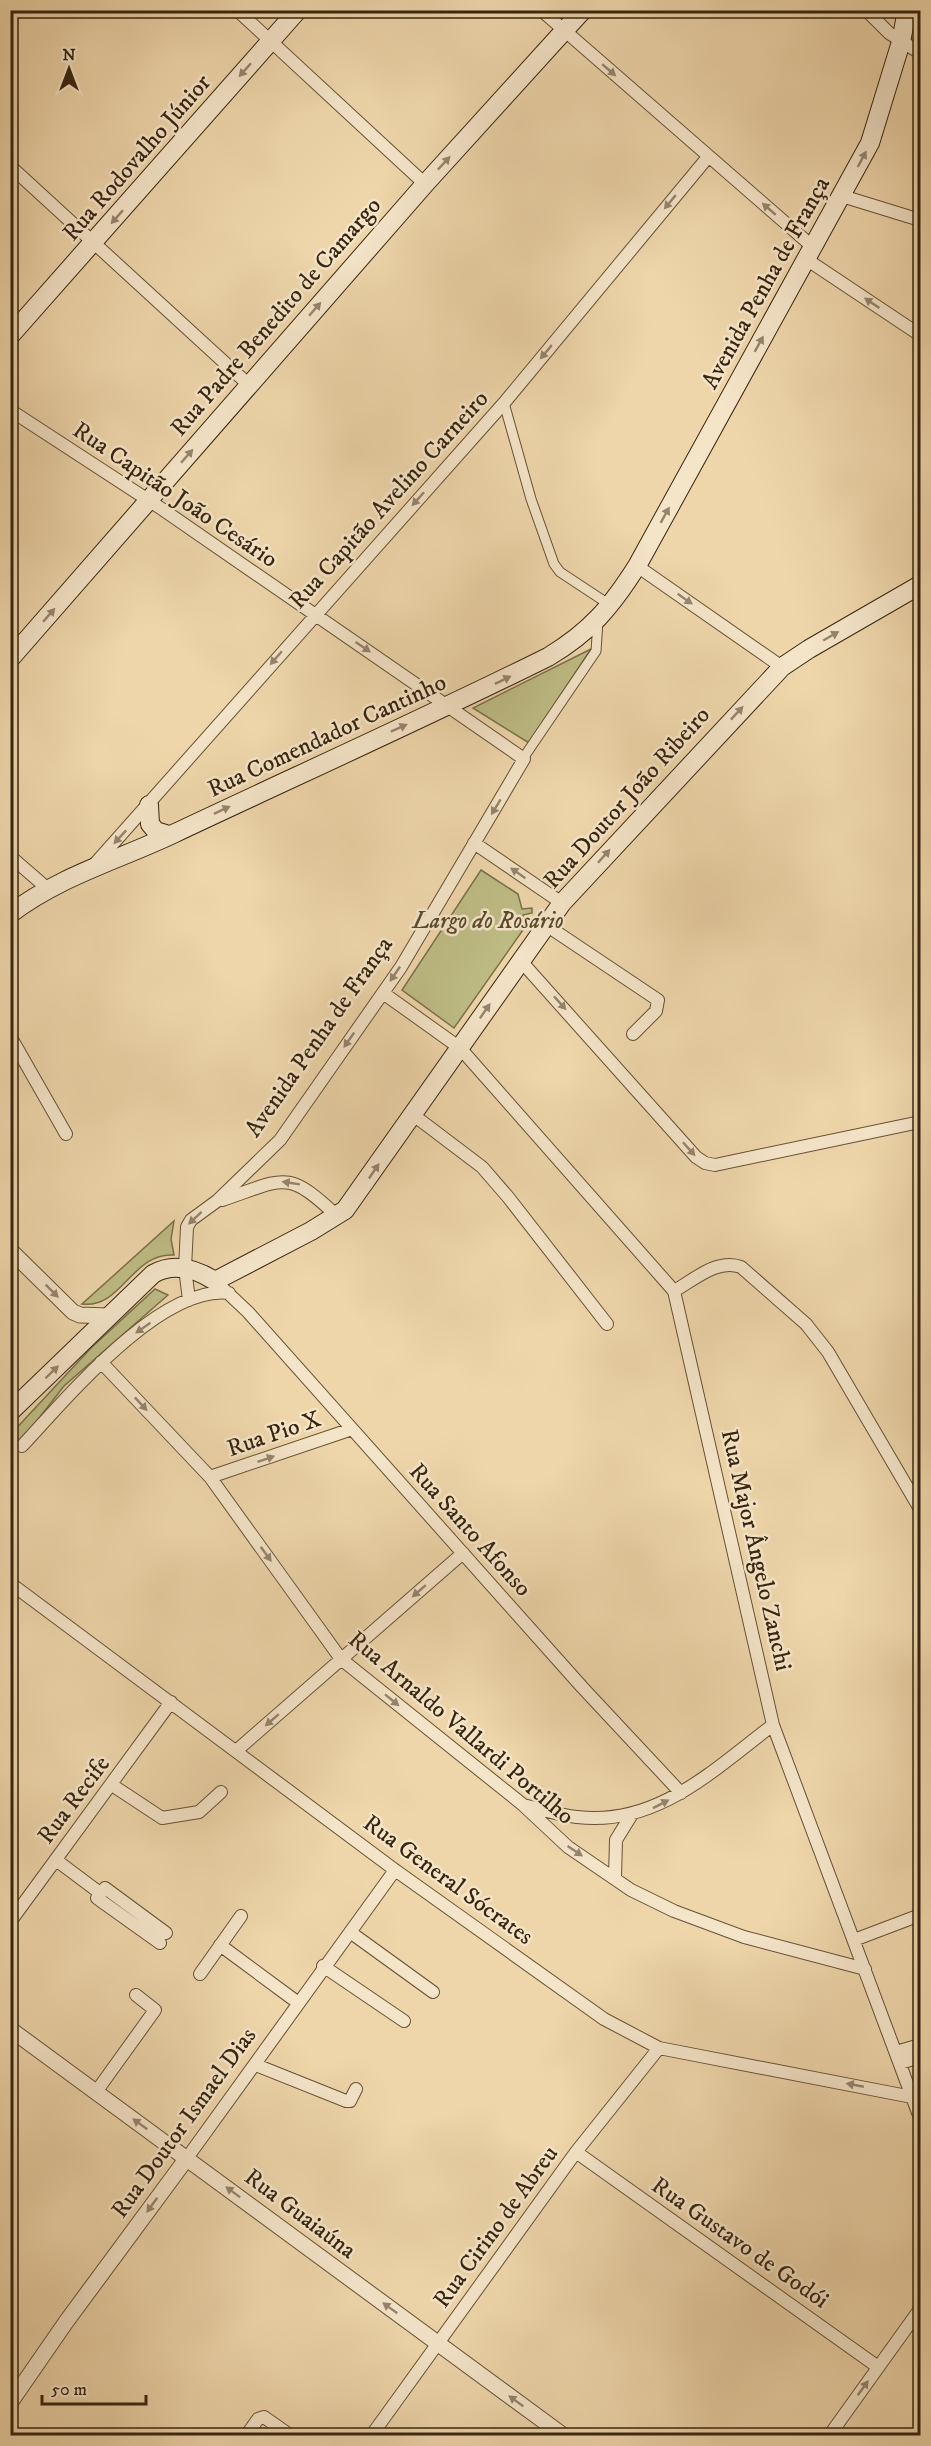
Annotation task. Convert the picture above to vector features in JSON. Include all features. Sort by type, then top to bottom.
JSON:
[{"type":"main road","name":"Rua Rodovalho Júnior","points":[[10,336],[298,10]]},
{"type":"main road","name":"Rua Padre Benedito de Camargo","points":[[10,659],[425,184],[583,10]]},
{"type":"main road","name":"Avenida Penha de França","points":[[637,566],[870,143],[901,42],[907,10]]},
{"type":"main road","name":"Rua Comendador Cantinho","points":[[10,914],[48,889],[93,866],[169,835],[450,706],[548,657],[574,642],[598,621],[637,566]]},
{"type":"main road","name":"Rua Doutor João Ribeiro","points":[[215,1281],[338,1216],[354,1201],[412,1114],[562,903],[782,667],[808,649],[918,591]]},
{"type":"main road","points":[[149,805],[150,825],[156,831],[169,835]]},
{"type":"main road","points":[[10,1413],[153,1274],[169,1268],[185,1268],[215,1281]]},
{"type":"street","points":[[237,10],[425,184]]},
{"type":"street","points":[[541,10],[708,157],[810,253],[921,335]]},
{"type":"street","points":[[866,10],[901,42],[921,53]]},
{"type":"street","name":"Rua Capitão Avelino Carneiro","points":[[93,866],[149,805],[314,614],[504,403],[708,157]]},
{"type":"street","points":[[10,166],[249,385]]},
{"type":"street","points":[[842,196],[921,220]]},
{"type":"street","points":[[504,403],[531,499],[554,564],[560,572],[610,605]]},
{"type":"street","name":"Rua Capitão João Cesário","points":[[10,410],[148,500],[524,757]]},
{"type":"street","points":[[637,566],[782,667]]},
{"type":"street","points":[[524,757],[596,651],[598,621]]},
{"type":"street","name":"Avenida Penha de França","points":[[189,1300],[185,1268],[187,1227],[191,1220],[217,1201],[280,1140],[383,993],[524,762],[524,757]]},
{"type":"street","points":[[474,843],[562,903]]},
{"type":"street","points":[[10,856],[48,889]]},
{"type":"street","points":[[546,925],[658,1000],[656,1011],[633,1034]]},
{"type":"street","points":[[520,960],[696,1157],[705,1163],[715,1165],[921,1122]]},
{"type":"street","points":[[383,993],[459,1048]]},
{"type":"street","points":[[10,1036],[66,1134]]},
{"type":"street","name":"Rua Major Ângelo Zanchi","points":[[459,1048],[674,1291],[773,1725],[921,2118]]},
{"type":"street","points":[[412,1114],[482,1167],[607,1324]]},
{"type":"street","points":[[217,1201],[279,1181],[290,1181],[311,1191],[338,1216]]},
{"type":"street","points":[[10,1250],[73,1312],[80,1315],[109,1316]]},
{"type":"street","points":[[674,1291],[717,1266],[729,1263],[741,1267],[797,1316],[828,1352],[921,1509]]},
{"type":"street","points":[[22,1446],[101,1362],[135,1334],[189,1300],[208,1293],[229,1293],[228,1283],[232,1274]]},
{"type":"street","name":"Rua Santo Afonso","points":[[215,1281],[229,1293],[582,1687],[681,1793]]},
{"type":"street","name":"Rua Arnaldo Vallardi Portilho","points":[[101,1362],[210,1478],[341,1659],[522,1804],[568,1847],[631,1890],[684,1915],[744,1937],[865,1969]]},
{"type":"street","name":"Rua Pio X","points":[[210,1478],[352,1429]]},
{"type":"street","points":[[237,1750],[463,1553]]},
{"type":"street","name":"Rua General Sócrates","points":[[10,1583],[395,1870],[604,2019],[659,2048],[912,2097]]},
{"type":"street","name":"Rua Recife","points":[[10,1922],[171,1702]]},
{"type":"street","points":[[522,1804],[576,1817],[611,1818],[654,1808],[681,1793],[773,1725]]},
{"type":"street","points":[[112,1785],[162,1818],[199,1812],[221,1792]]},
{"type":"street","points":[[615,1877],[616,1840],[632,1814]]},
{"type":"street","points":[[56,1860],[100,1893],[105,1888],[163,1938]]},
{"type":"street","name":"Rua Doutor Ismael Dias","points":[[10,2403],[66,2322],[256,2065],[323,1966],[395,1870]]},
{"type":"street","points":[[854,1940],[921,1915]]},
{"type":"street","points":[[200,1974],[241,1916]]},
{"type":"street","points":[[350,1932],[433,1992]]},
{"type":"street","points":[[220,1945],[297,2002]]},
{"type":"street","points":[[323,1966],[404,2021]]},
{"type":"street","points":[[96,2092],[155,2010],[136,1995]]},
{"type":"street","name":"Rua Guaiaúna","points":[[10,2029],[564,2436]]},
{"type":"street","points":[[898,2058],[921,2045]]},
{"type":"street","name":"Rua Cirino de Abreu","points":[[371,2436],[576,2152],[659,2048]]},
{"type":"street","points":[[898,2058],[921,2057]]},
{"type":"street","points":[[256,2065],[346,2101],[350,2101],[356,2089]]},
{"type":"street","name":"Rua Gustavo de Godói","points":[[576,2152],[878,2367]]},
{"type":"street","points":[[829,2436],[921,2309]]},
{"type":"street","points":[[246,2436],[258,2419],[264,2417],[291,2436]]},
{"type":"green space","points":[[591,649],[529,743],[473,708]]},
{"type":"green space","name":"Largo do Rosário","points":[[481,870],[518,894],[522,909],[532,908],[532,913],[523,915],[523,930],[454,1028],[402,990]]},
{"type":"green space","points":[[174,1221],[171,1239],[174,1255],[160,1256],[148,1262],[107,1298],[96,1303],[82,1304]]},
{"type":"green space","points":[[155,1289],[168,1295],[64,1386],[14,1450],[11,1447],[10,1435],[91,1348]]}]
